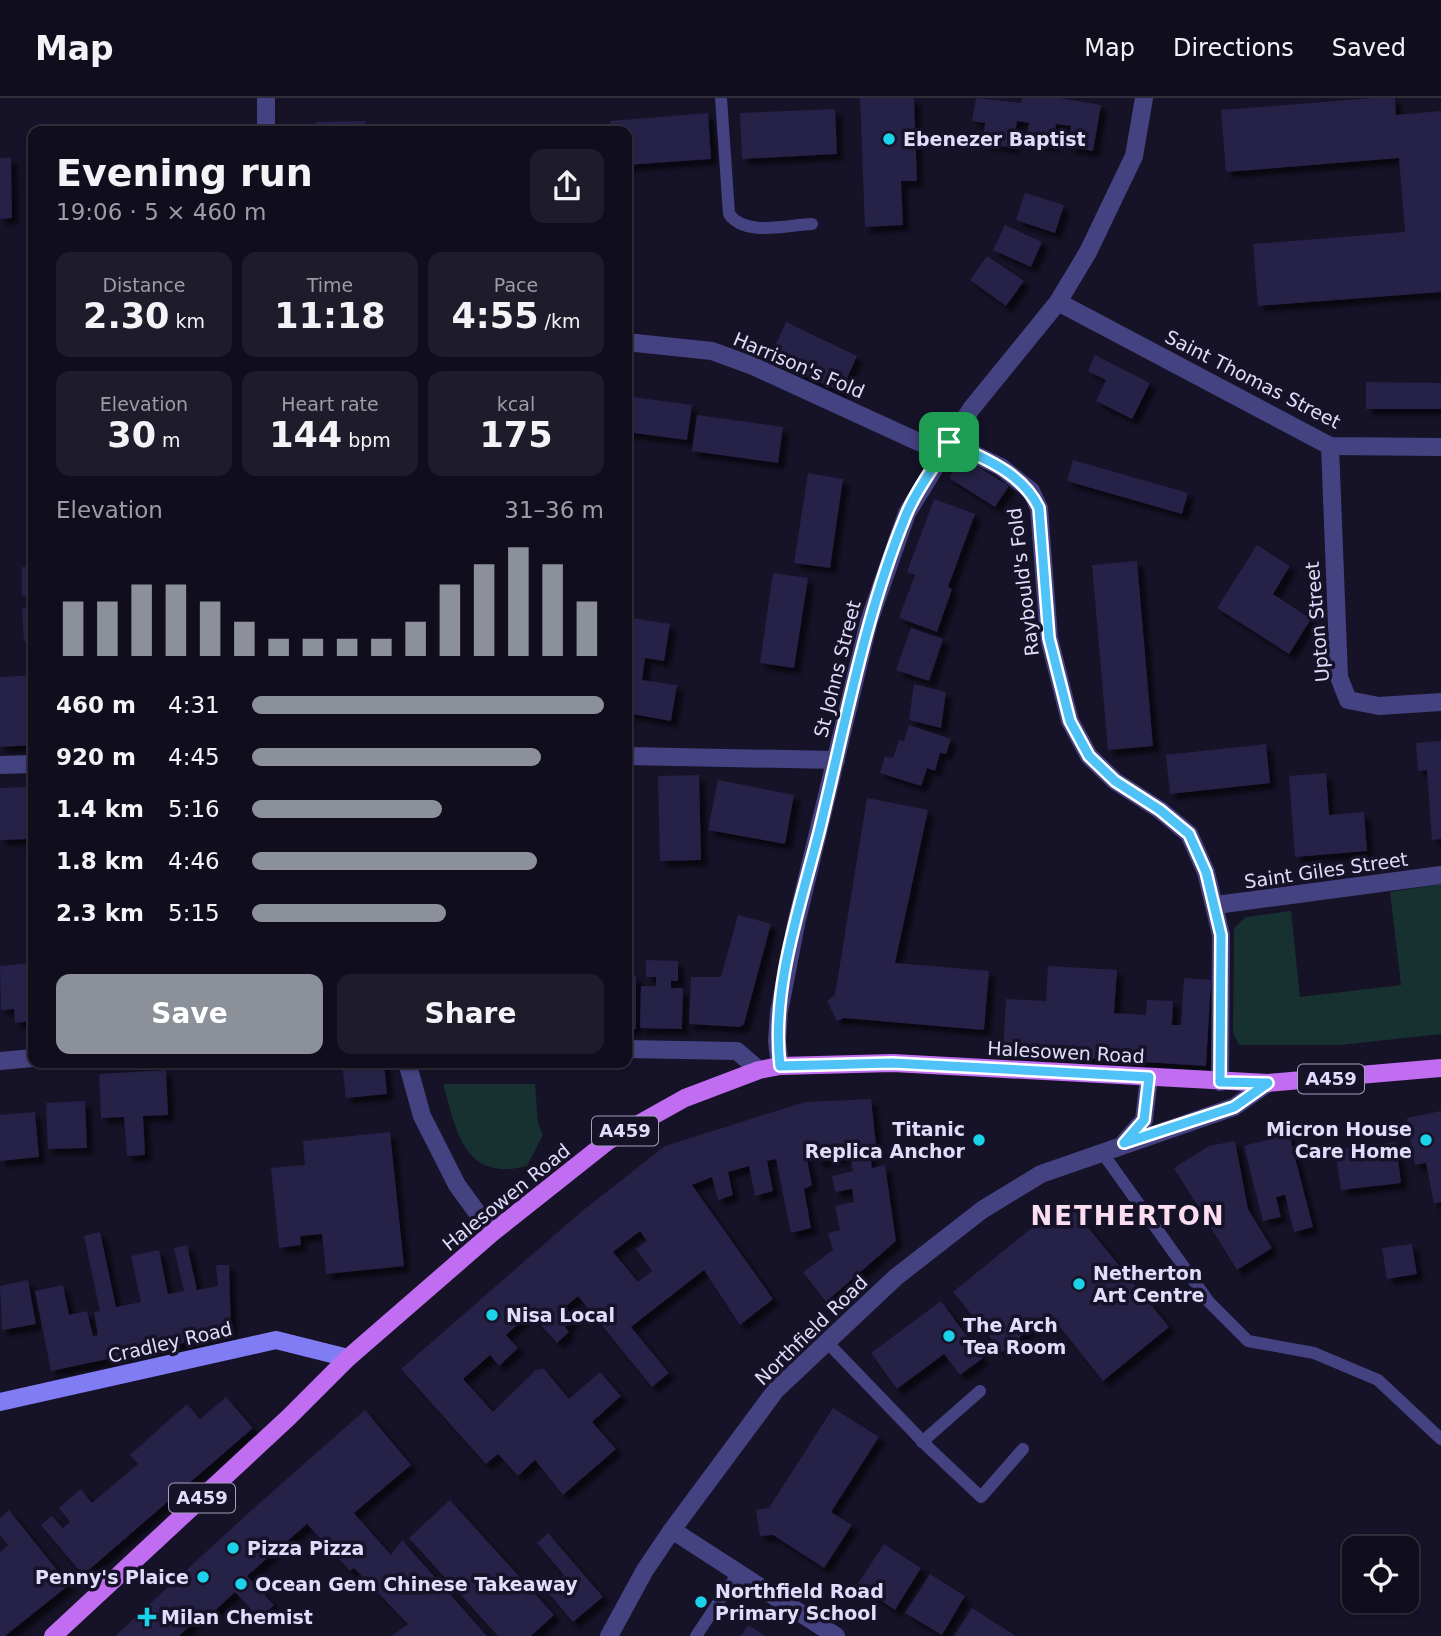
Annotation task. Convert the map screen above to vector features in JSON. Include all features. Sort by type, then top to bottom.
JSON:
[{"type":"main road","name":"Halesowen Road","points":[[53,1636],[289,1417],[348,1358],[492,1233],[608,1141],[685,1098],[760,1070],[780,1066],[892,1063],[1268,1083],[1441,1068]]},
{"type":"main road","name":"Cradley Road","points":[[0,1402],[276,1340],[348,1358]]},
{"type":"street","points":[[266,98],[266,126]]},
{"type":"street","name":"St Johns Street","points":[[780,1066],[777,1041],[779,1012],[796,924],[869,621],[907,513],[971,409],[1058,302],[1088,253],[1134,156],[1144,98]]},
{"type":"street","name":"Saint Thomas Street","points":[[1058,302],[1330,446],[1441,447]]},
{"type":"street","name":"Harrison's Fold","points":[[632,343],[712,351],[753,366],[921,443],[949,442]]},
{"type":"street","name":"Raybould's Fold","points":[[949,442],[1001,467],[1031,491],[1039,508],[1049,638],[1070,721],[1089,756],[1115,781],[1160,810],[1189,834],[1206,872],[1221,935],[1220,1082]]},
{"type":"street","name":"Upton Street","points":[[1330,446],[1339,677],[1348,700],[1379,706],[1441,702]]},
{"type":"street","points":[[632,757],[836,760]]},
{"type":"street","points":[[0,765],[28,764]]},
{"type":"street","name":"Saint Giles Street","points":[[1216,905],[1441,875]]},
{"type":"street","points":[[632,1049],[737,1051],[760,1070]]},
{"type":"street","points":[[0,1061],[28,1058]]},
{"type":"street","points":[[409,1068],[422,1116],[457,1185],[492,1233]]},
{"type":"street","points":[[1124,1143],[1144,1120],[1149,1077]]},
{"type":"street","name":"Northfield Road","points":[[609,1636],[645,1570],[776,1390],[825,1340],[896,1277],[982,1210],[1041,1174],[1234,1107],[1268,1083]]},
{"type":"street","points":[[673,1530],[836,1636]]},
{"type":"lane","points":[[721,98],[729,214],[735,223],[746,228],[812,223]]},
{"type":"lane","points":[[1101,1151],[1209,1303],[1248,1341],[1314,1353],[1378,1380],[1441,1439]]},
{"type":"lane","points":[[825,1340],[922,1442],[981,1497],[1023,1449]]},
{"type":"lane","points":[[922,1442],[980,1391]]},
{"type":"lane","points":[[696,1636],[738,1573]]},
{"type":"green space","points":[[1441,884],[1441,1034],[1341,1045],[1239,1045],[1233,1033],[1234,928],[1246,917],[1291,911],[1300,997],[1401,985],[1390,892]]},
{"type":"green space","points":[[443,1084],[535,1084],[538,1123],[543,1135],[527,1166],[506,1169],[489,1167],[476,1160],[459,1135]]},
{"type":"building","name":"Ebenezer Baptist","points":[[860,98],[914,98],[917,181],[901,181],[903,225],[865,227]]},
{"type":"building","points":[[976,98],[1021,103],[1022,98],[1059,98],[1101,105],[1093,151],[1068,147],[1071,126],[1056,124],[1053,146],[1026,141],[1029,123],[1017,121],[1013,148],[982,143],[985,123],[972,121]]},
{"type":"building","points":[[1395,98],[1396,115],[1441,111],[1441,292],[1258,306],[1253,244],[1405,232],[1399,158],[1226,172],[1221,110]]},
{"type":"building","points":[[835,109],[837,154],[742,159],[740,113]]},
{"type":"building","points":[[708,113],[711,159],[632,165],[632,126],[610,126],[610,121]]},
{"type":"building","points":[[365,121],[365,126],[316,126],[316,122]]},
{"type":"building","points":[[0,158],[11,158],[12,218],[0,219]]},
{"type":"building","points":[[1025,193],[1064,205],[1055,233],[1016,220]]},
{"type":"building","points":[[1005,225],[1042,242],[1031,267],[993,250]]},
{"type":"building","points":[[987,256],[1024,281],[1006,306],[970,280]]},
{"type":"building","points":[[786,322],[857,356],[841,392],[769,359]]},
{"type":"building","points":[[1095,355],[1150,383],[1132,419],[1096,401],[1106,380],[1088,371]]},
{"type":"building","points":[[1366,382],[1441,383],[1441,409],[1366,409]]},
{"type":"building","points":[[632,397],[692,405],[687,440],[632,433]]},
{"type":"building","points":[[697,415],[783,427],[778,463],[692,451]]},
{"type":"building","points":[[962,457],[1009,486],[995,507],[949,478]]},
{"type":"building","points":[[1073,460],[1188,493],[1182,514],[1067,481]]},
{"type":"building","points":[[808,473],[843,479],[830,568],[794,563]]},
{"type":"building","points":[[934,499],[975,514],[948,587],[952,589],[937,632],[899,618],[915,575],[907,572]]},
{"type":"building","points":[[1257,545],[1290,566],[1273,594],[1311,619],[1289,654],[1217,608]]},
{"type":"building","points":[[1137,561],[1153,746],[1108,750],[1092,565]]},
{"type":"building","points":[[22,567],[28,567],[28,596],[22,596]]},
{"type":"building","points":[[773,573],[808,578],[794,668],[760,663]]},
{"type":"building","points":[[28,607],[28,641],[24,641],[22,608]]},
{"type":"building","points":[[632,618],[670,624],[664,661],[645,658],[642,680],[677,685],[671,721],[632,714]]},
{"type":"building","points":[[911,628],[943,639],[929,681],[896,670]]},
{"type":"building","points":[[28,675],[28,745],[0,747],[0,677]]},
{"type":"building","points":[[914,684],[946,692],[941,728],[909,720]]},
{"type":"building","points":[[909,725],[951,739],[946,754],[940,753],[935,771],[927,768],[921,786],[880,773],[885,756],[893,758],[899,740],[904,741]]},
{"type":"building","points":[[1441,741],[1441,839],[1432,840],[1427,770],[1418,771],[1416,743]]},
{"type":"building","points":[[1266,744],[1270,783],[1170,794],[1166,755]]},
{"type":"building","points":[[1326,773],[1329,815],[1364,812],[1367,851],[1295,857],[1289,776]]},
{"type":"building","points":[[699,775],[701,860],[660,861],[658,776]]},
{"type":"building","points":[[718,780],[794,795],[785,844],[708,830]]},
{"type":"building","points":[[28,787],[28,839],[0,840],[0,788]]},
{"type":"building","points":[[867,798],[928,810],[895,963],[989,971],[984,1030],[844,1018],[837,1021],[827,1001],[835,995]]},
{"type":"building","points":[[738,915],[771,924],[744,1024],[740,1027],[689,1024],[691,977],[721,977]]},
{"type":"building","points":[[646,960],[678,961],[678,981],[671,981],[671,988],[683,988],[682,1029],[640,1028],[641,986],[656,986],[656,977],[646,977]]},
{"type":"building","points":[[28,963],[28,1022],[15,1023],[14,1009],[1,1010],[0,966]]},
{"type":"building","points":[[1048,966],[1117,970],[1114,1013],[1146,1015],[1147,1000],[1173,1001],[1172,1025],[1181,1025],[1184,978],[1211,980],[1206,1066],[1003,1053],[1006,999],[1046,1001]]},
{"type":"building","points":[[632,976],[636,976],[636,1029],[632,1029]]},
{"type":"building","points":[[343,1068],[385,1068],[387,1094],[346,1098]]},
{"type":"building","points":[[166,1070],[168,1115],[143,1116],[145,1155],[127,1156],[124,1117],[101,1118],[99,1074]]},
{"type":"building","points":[[871,1099],[877,1153],[870,1153],[872,1168],[885,1165],[896,1241],[826,1302],[803,1272],[833,1250],[828,1233],[840,1230],[835,1206],[854,1202],[852,1189],[835,1192],[832,1176],[853,1171],[850,1156],[818,1162],[815,1152],[806,1154],[812,1185],[804,1189],[811,1228],[791,1233],[776,1159],[767,1161],[773,1191],[755,1196],[749,1166],[728,1172],[733,1195],[718,1200],[712,1177],[692,1185],[773,1299],[740,1325],[704,1270],[631,1327],[669,1373],[652,1387],[578,1296],[565,1307],[575,1319],[565,1327],[569,1332],[557,1343],[530,1313],[506,1335],[518,1348],[499,1366],[490,1355],[463,1379],[493,1412],[536,1370],[544,1369],[569,1399],[600,1372],[621,1396],[592,1422],[616,1449],[563,1495],[535,1460],[518,1476],[498,1454],[486,1464],[401,1369],[581,1212],[665,1146],[805,1102]],"holes":[[[640,1231],[647,1241],[636,1249],[652,1271],[638,1282],[613,1252]]]},
{"type":"building","points":[[85,1101],[87,1148],[48,1149],[46,1103]]},
{"type":"building","name":"Micron House Care Home","points":[[1441,1111],[1441,1202],[1434,1204],[1426,1163],[1415,1165],[1407,1118]]},
{"type":"building","points":[[35,1112],[39,1157],[0,1161],[0,1115]]},
{"type":"building","points":[[390,1132],[404,1266],[326,1274],[322,1234],[300,1236],[301,1245],[279,1248],[271,1168],[305,1165],[303,1141]]},
{"type":"building","points":[[1289,1134],[1313,1227],[1294,1232],[1285,1195],[1276,1197],[1281,1217],[1263,1221],[1244,1146]]},
{"type":"building","points":[[1235,1141],[1248,1209],[1272,1248],[1237,1270],[1174,1168],[1209,1146]]},
{"type":"building","points":[[1396,1142],[1401,1183],[1341,1190],[1335,1150]]},
{"type":"building","name":"Netherton Art Centre","points":[[1066,1200],[1169,1327],[1103,1381],[1049,1313],[1002,1352],[953,1292]]},
{"type":"building","points":[[100,1232],[116,1307],[141,1302],[131,1256],[159,1250],[168,1294],[184,1291],[174,1248],[187,1245],[197,1290],[218,1286],[216,1265],[229,1265],[231,1333],[51,1371],[35,1291],[63,1285],[69,1315],[87,1311],[93,1336],[98,1335],[94,1312],[100,1311],[84,1236]]},
{"type":"building","points":[[1412,1244],[1417,1274],[1387,1279],[1382,1248]]},
{"type":"building","points":[[28,1280],[36,1324],[2,1330],[0,1286]]},
{"type":"building","points":[[941,1301],[983,1358],[960,1375],[944,1354],[897,1389],[871,1353]]},
{"type":"building","points":[[226,1397],[253,1428],[83,1575],[41,1525],[52,1516],[63,1528],[70,1522],[59,1508],[81,1489],[92,1503],[138,1464],[130,1455],[187,1404],[200,1419]]},
{"type":"building","points":[[833,1408],[879,1437],[831,1512],[852,1525],[824,1568],[773,1535],[760,1536],[756,1510],[769,1508]]},
{"type":"building","points":[[365,1410],[411,1465],[354,1513],[391,1555],[402,1540],[487,1636],[392,1636],[408,1624],[354,1568],[350,1571],[307,1524],[247,1576],[274,1605],[260,1619],[235,1592],[206,1619],[202,1615],[179,1636],[115,1636],[244,1517]]},
{"type":"building","points":[[450,1500],[554,1615],[531,1636],[498,1636],[409,1538]]},
{"type":"building","points":[[9,1510],[69,1585],[5,1636],[0,1636],[0,1552],[8,1545],[0,1535],[0,1518]]},
{"type":"building","points":[[548,1533],[603,1597],[573,1622],[546,1590],[564,1575],[537,1543]]},
{"type":"building","points":[[884,1544],[921,1568],[895,1610],[857,1585]]},
{"type":"building","points":[[930,1574],[965,1596],[942,1635],[905,1613]]},
{"type":"building","points":[[972,1608],[1016,1636],[954,1636]]},
{"type":"building","points":[[748,1625],[766,1636],[741,1636]]},
{"type":"place","name":"Ebenezer Baptist","points":[[889,139]]},
{"type":"place","name":"Titanic Replica Anchor","points":[[979,1140]]},
{"type":"place","name":"Micron House Care Home","points":[[1426,1140]]},
{"type":"place","name":"Netherton Art Centre","points":[[1079,1284]]},
{"type":"place","name":"Nisa Local","points":[[492,1315]]},
{"type":"place","name":"The Arch Tea Room","points":[[949,1336]]},
{"type":"place","name":"Pizza Pizza","points":[[233,1548]]},
{"type":"place","name":"Penny's Plaice","points":[[203,1577]]},
{"type":"place","name":"Ocean Gem Chinese Takeaway","points":[[241,1584]]},
{"type":"place","name":"Northfield Road Primary School","points":[[701,1602]]},
{"type":"place","name":"Milan Chemist","points":[[147,1617]]},
{"type":"district","name":"NETHERTON","points":[[1128,1216]]},
{"type":"route","points":[[949,442],[1001,467],[1031,491],[1039,508],[1042,531],[1049,638],[1070,721],[1089,756],[1115,781],[1160,810],[1189,834],[1206,872],[1221,935],[1220,1082],[1268,1083],[1234,1107],[1124,1143],[1144,1120],[1149,1077],[892,1063],[780,1066],[777,1041],[779,1012],[796,924],[869,621],[907,513],[949,442]]}]
